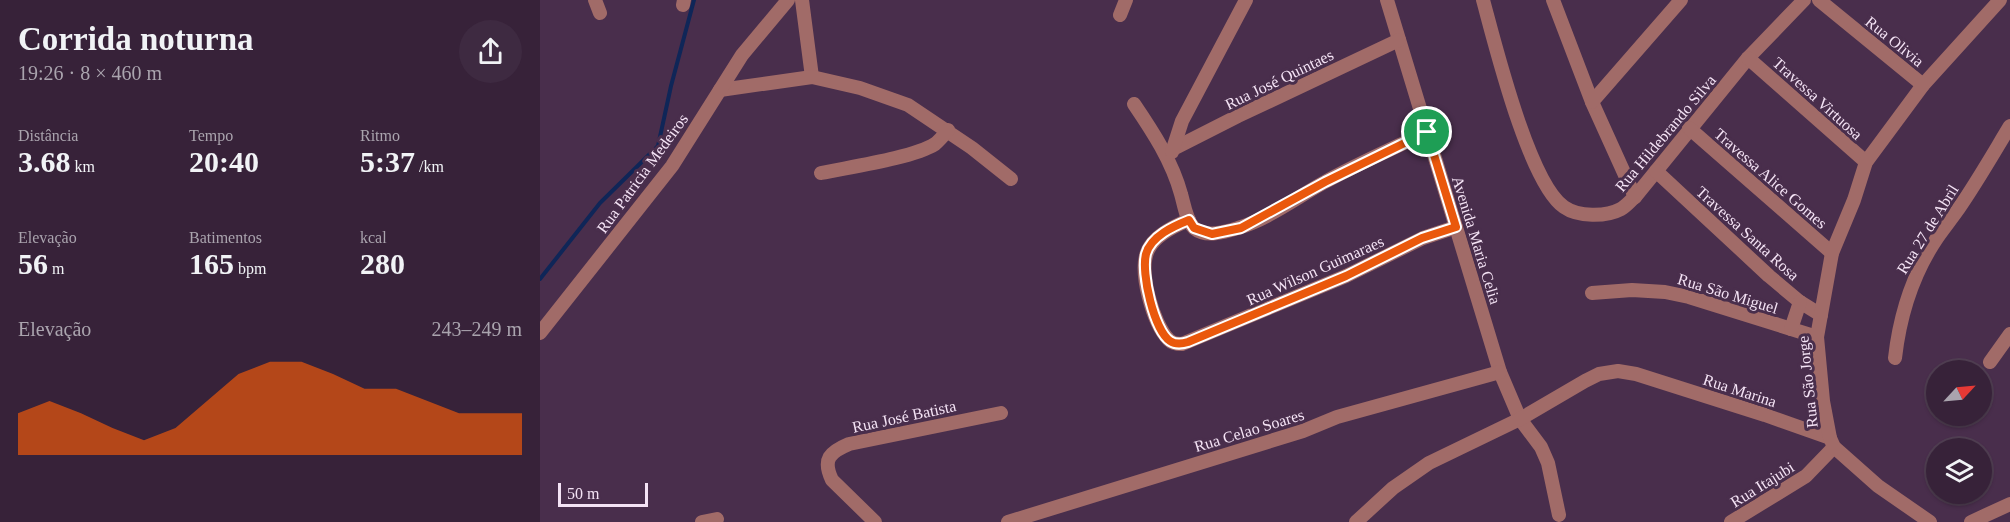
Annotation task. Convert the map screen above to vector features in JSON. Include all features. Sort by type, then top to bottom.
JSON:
[{"type":"street","name":"Rua Patricia Medeiros","points":[[540,333],[672,166],[742,55],[788,0]]},
{"type":"street","points":[[802,0],[812,77]]},
{"type":"street","points":[[1120,15],[1126,0]]},
{"type":"street","points":[[1172,156],[1182,121],[1246,0]]},
{"type":"street","name":"Avenida Maria Celia","points":[[1387,0],[1500,372],[1520,419],[1541,447],[1548,463],[1559,515]]},
{"type":"street","name":"Rua Hildebrando Silva","points":[[1483,0],[1503,71],[1530,151],[1546,187],[1564,208],[1582,213],[1610,213],[1622,208],[1635,197],[1748,58],[1804,0]]},
{"type":"street","points":[[1553,0],[1592,102],[1635,197]]},
{"type":"street","points":[[1592,102],[1681,0]]},
{"type":"street","name":"Rua Olivia","points":[[1819,0],[1923,85]]},
{"type":"street","points":[[1923,85],[2000,0]]},
{"type":"street","name":"Rua José Quintaes","points":[[1172,156],[1238,116],[1399,40]]},
{"type":"street","name":"Travessa Virtuosa","points":[[1748,58],[1866,162]]},
{"type":"street","points":[[720,90],[812,77],[860,88],[908,105],[948,130],[1011,179]]},
{"type":"street","name":"Rua São Jorge","points":[[1832,442],[1823,401],[1817,337],[1832,253],[1854,200],[1866,162],[1923,85]]},
{"type":"street","points":[[1134,104],[1172,156],[1189,220],[1194,228],[1212,234],[1241,228],[1325,182],[1427,132]]},
{"type":"street","name":"Rua 27 de Abril","points":[[1895,358],[1898,328],[1905,300],[1919,267],[2010,126]]},
{"type":"street","name":"Travessa Alice Gomes","points":[[1689,129],[1832,253]]},
{"type":"street","points":[[820,173],[901,156],[929,147],[948,130]]},
{"type":"street","name":"Travessa Santa Rosa","points":[[1656,171],[1769,276],[1800,302],[1821,315]]},
{"type":"street","name":"Rua Wilson Guimaraes","points":[[1189,220],[1169,230],[1153,242],[1146,253],[1145,267],[1146,283],[1152,306],[1161,328],[1172,342],[1182,344],[1346,276],[1422,238],[1456,227]]},
{"type":"street","name":"Rua São Miguel","points":[[1592,292],[1632,290],[1665,292],[1689,297],[1817,337]]},
{"type":"street","points":[[1791,329],[1800,302]]},
{"type":"street","points":[[1991,360],[2010,334]]},
{"type":"street","name":"Rua Marina","points":[[1357,522],[1393,488],[1429,463],[1520,419],[1599,374],[1618,371],[1647,378],[1832,442],[1878,486],[1930,522]]},
{"type":"street","name":"Rua Celao Soares","points":[[1008,522],[1303,431],[1337,417],[1500,372]]},
{"type":"street","name":"Rua José Batista","points":[[875,522],[832,480],[827,462],[831,455],[849,444],[1001,412]]},
{"type":"street","name":"Rua Itajubi","points":[[1731,522],[1806,476],[1832,442]]},
{"type":"street","points":[[1971,522],[2010,504]]},
{"type":"street","points":[[702,522],[717,519]]},
{"type":"waterway","points":[[540,279],[600,203],[658,146],[694,0]]},
{"type":"route","points":[[1427,132],[1456,227],[1422,238],[1346,276],[1188,342],[1177,344],[1168,340],[1152,306],[1146,283],[1146,253],[1161,235],[1189,220],[1194,228],[1212,234],[1241,228],[1325,182],[1427,132]]}]
